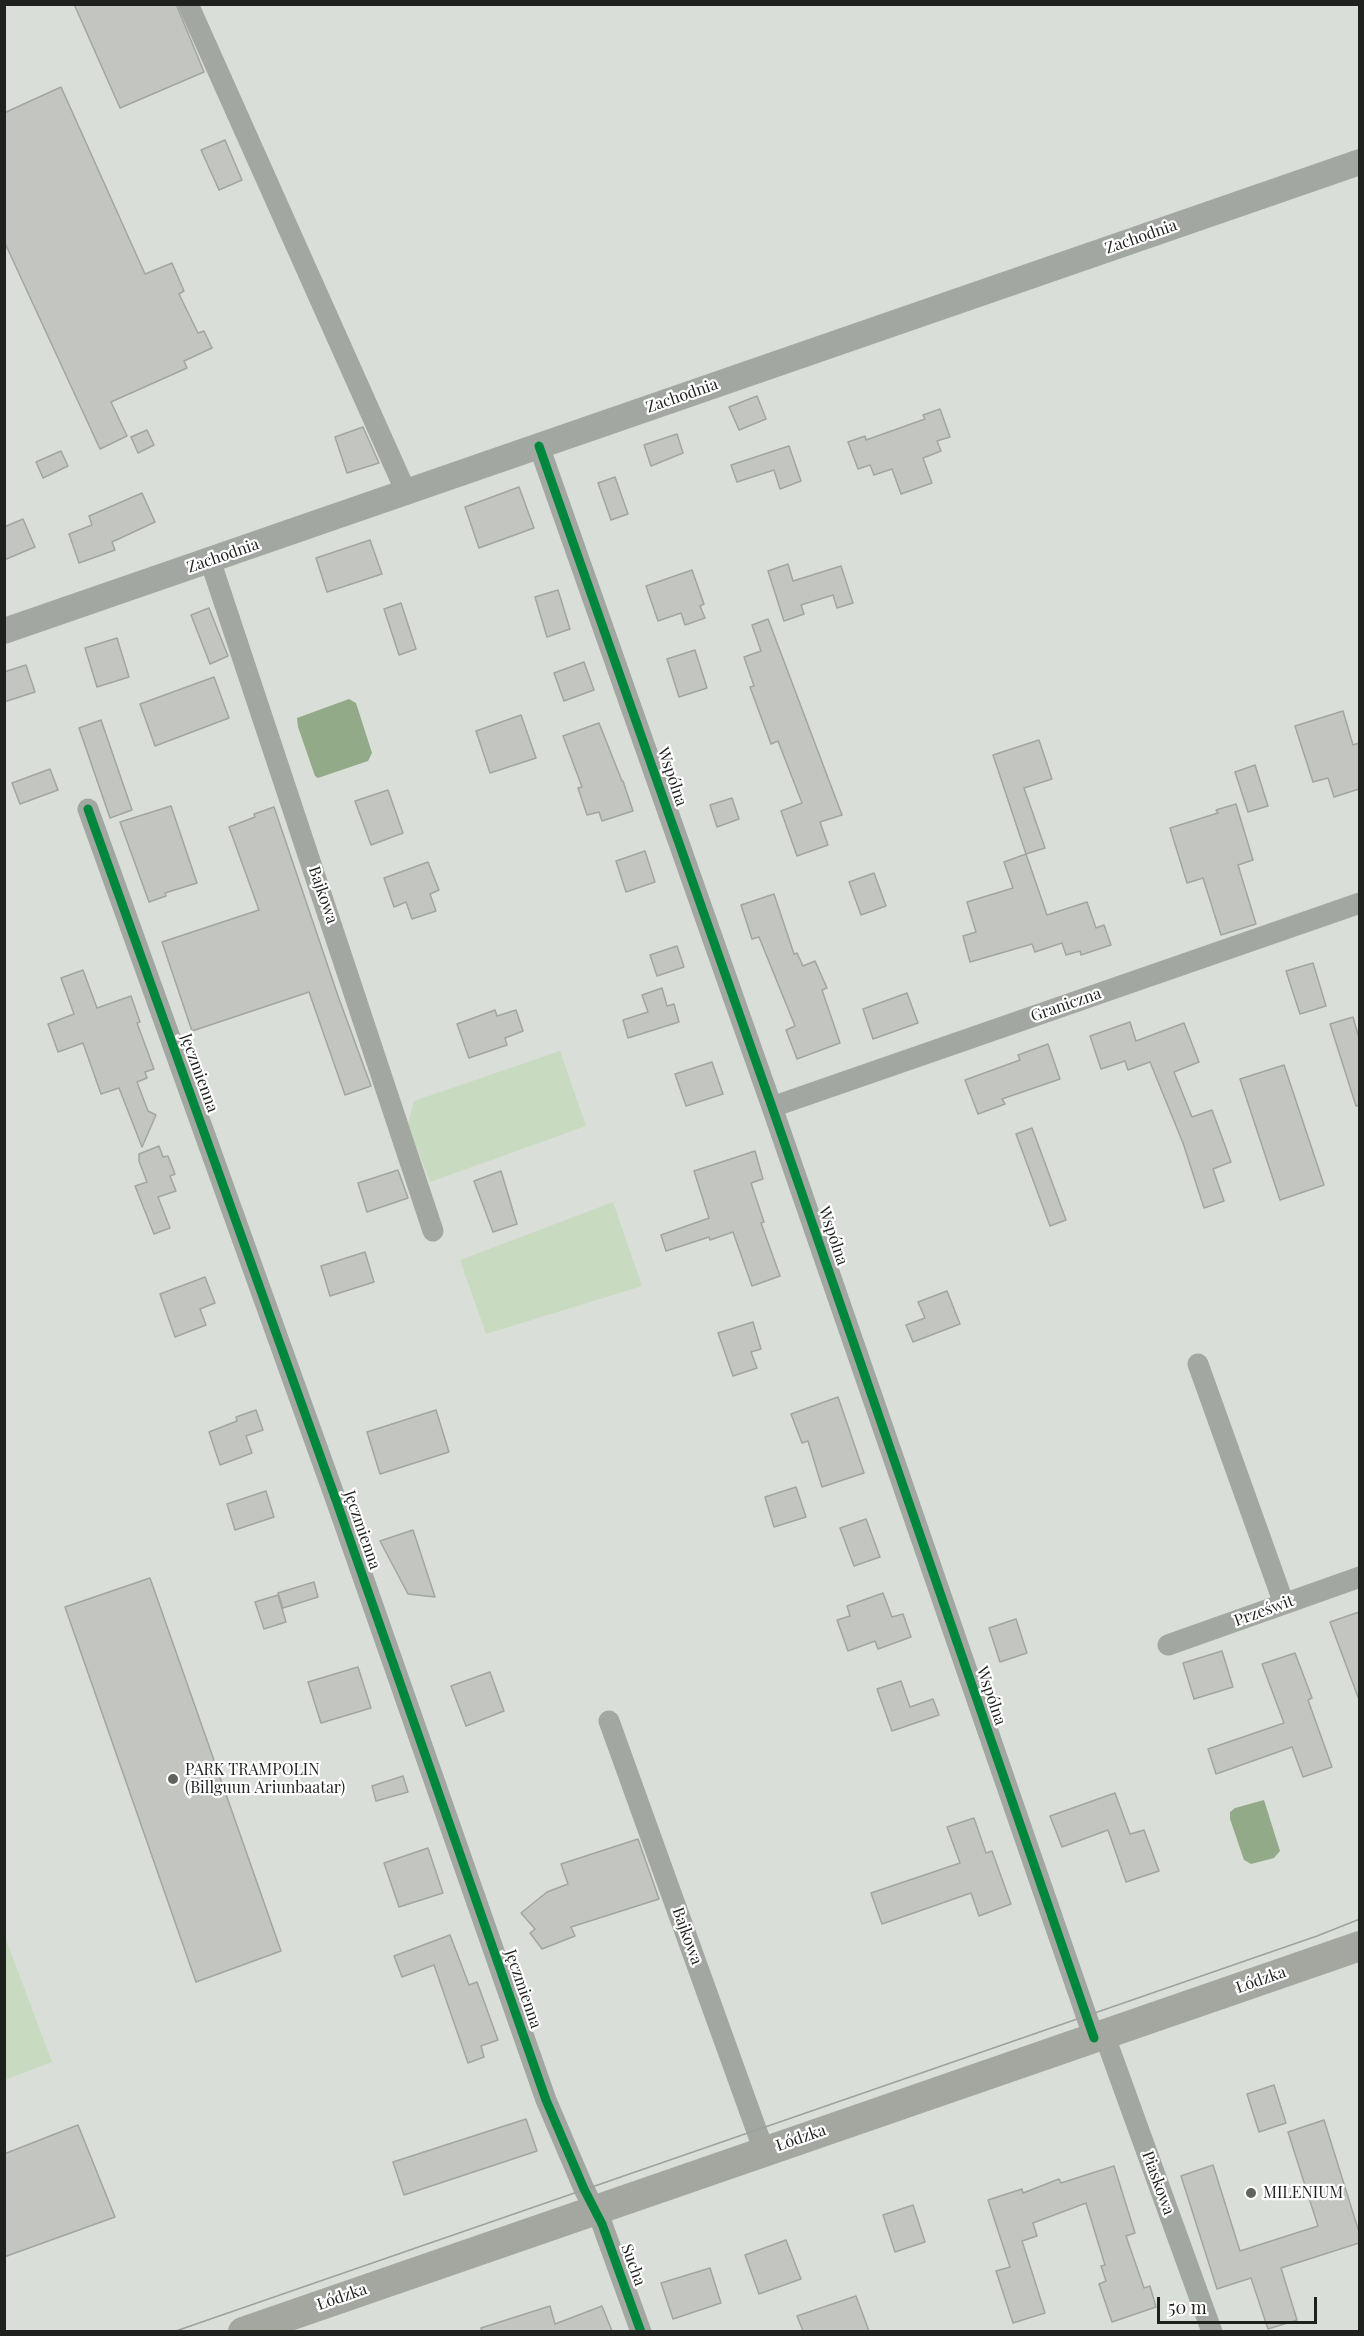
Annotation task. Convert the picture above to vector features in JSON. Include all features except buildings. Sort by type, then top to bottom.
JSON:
[{"type":"main road","name":"Łódzka","points":[[262,2328],[594,2210],[1359,1946]]},
{"type":"street","points":[[188,4],[406,492]]},
{"type":"street","name":"Zachodnia","points":[[4,631],[1359,162]]},
{"type":"street","name":"Wspólna","points":[[539,446],[1099,2036]]},
{"type":"street","name":"Bajkowa","points":[[210,560],[433,1231]]},
{"type":"street","name":"Jęczmienna","points":[[88,809],[336,1500],[546,2100],[594,2210]]},
{"type":"street","name":"Graniczna","points":[[772,1107],[1359,903]]},
{"type":"street","points":[[1198,1364],[1284,1604]]},
{"type":"street","name":"Prześwit","points":[[1168,1645],[1359,1577]]},
{"type":"street","name":"Bajkowa","points":[[609,1721],[764,2151]]},
{"type":"street","name":"Piaskowa","points":[[1099,2036],[1212,2331]]},
{"type":"street","name":"Sucha","points":[[594,2210],[617,2261],[641,2331]]},
{"type":"shaded area","points":[[349,699],[356,703],[372,753],[368,761],[318,778],[315,776],[297,718]]},
{"type":"shaded area","points":[[560,1051],[586,1126],[430,1182],[408,1124],[414,1101]]},
{"type":"shaded area","points":[[613,1202],[642,1286],[486,1334],[460,1260]]},
{"type":"shaded area","points":[[1264,1800],[1280,1851],[1274,1858],[1251,1864],[1244,1860],[1230,1819],[1230,1812],[1235,1808]]},
{"type":"shaded area","points":[[4,1934],[52,2062],[5,2080],[4,2080]]},
{"type":"tram line","points":[[173,2332],[1317,1936],[1360,1919]]},
{"type":"cycle path","points":[[539,446],[772,1107],[1094,2038]]},
{"type":"cycle path","points":[[88,809],[336,1500],[546,2100],[584,2189],[602,2224],[641,2332]]},
{"type":"place","name":"PARK TRAMPOLIN (Billguun Ariunbaatar)","points":[[173,1779]]},
{"type":"place","name":"MILENIUM","points":[[1251,2193]]}]
